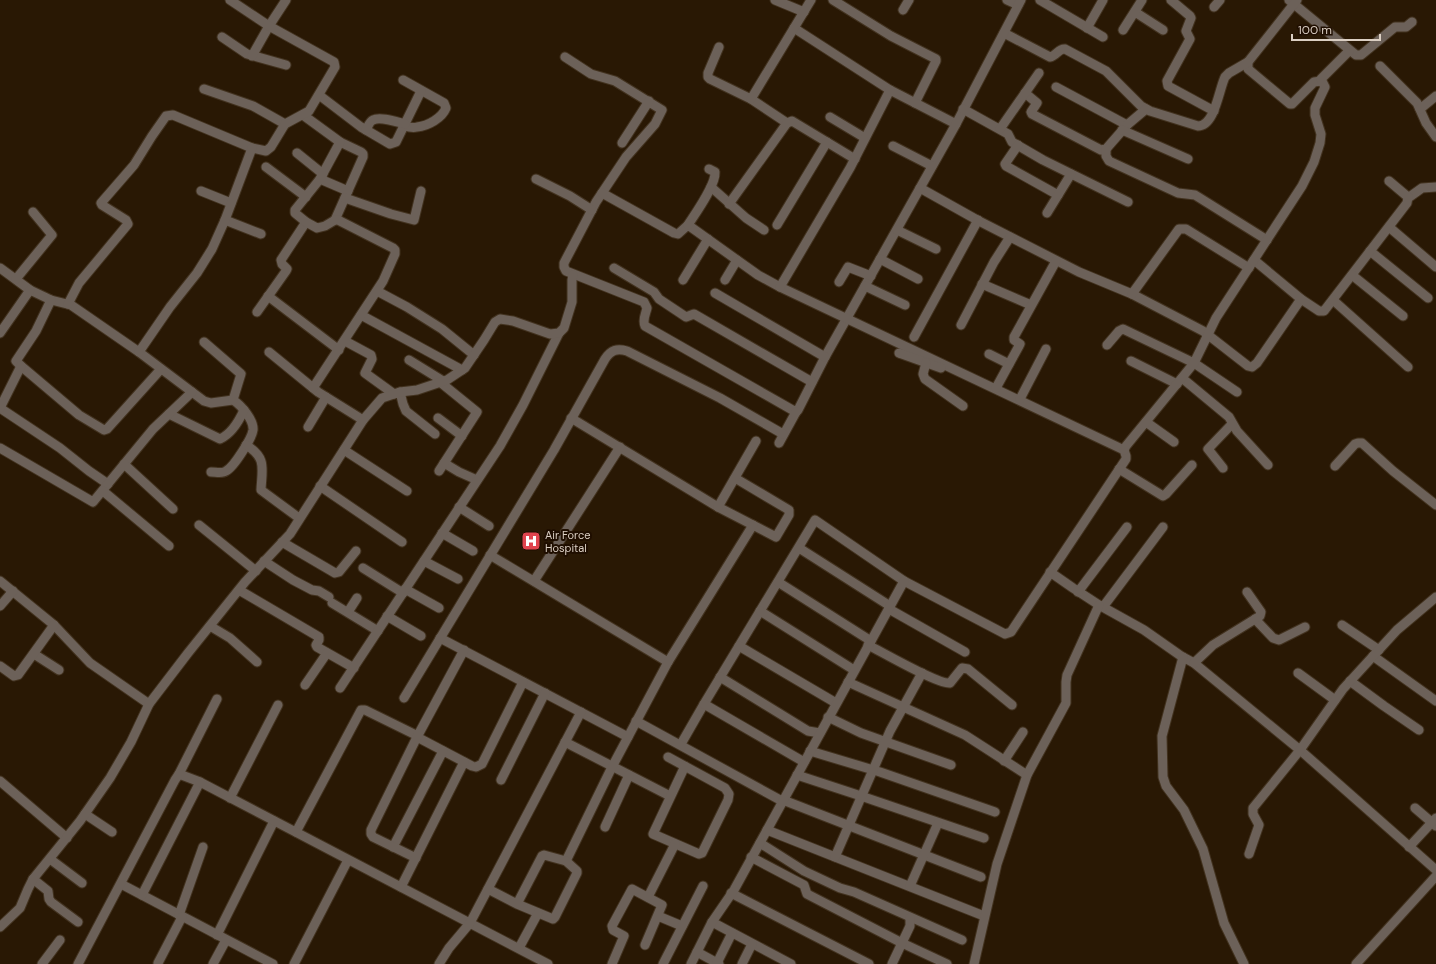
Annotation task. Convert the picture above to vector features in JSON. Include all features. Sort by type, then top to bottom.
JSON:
[{"type":"street","points":[[68,304],[79,283],[128,224],[126,220],[101,203],[134,165],[166,116],[171,114],[252,148],[263,151],[269,150],[285,124],[309,111],[335,67],[334,62],[269,26],[241,3],[230,0]]},
{"type":"street","points":[[252,56],[286,0]]},
{"type":"street","points":[[775,0],[804,12]]},
{"type":"street","points":[[751,99],[811,0]]},
{"type":"street","points":[[834,0],[891,36],[936,59],[915,103]]},
{"type":"street","points":[[903,10],[909,0]]},
{"type":"street","points":[[779,443],[825,357],[956,124],[1020,3],[1007,0]]},
{"type":"street","points":[[1040,0],[1053,3],[1087,28],[1103,37]]},
{"type":"street","points":[[1087,28],[1103,0]]},
{"type":"street","points":[[1123,30],[1142,0]]},
{"type":"street","points":[[1171,0],[1191,18],[1186,31],[1190,39],[1167,81],[1167,84],[1168,86],[1214,111]]},
{"type":"street","points":[[1004,33],[1050,57],[1054,56],[1061,49],[1065,49],[1106,71],[1134,100],[1146,109],[1202,126],[1214,111],[1221,85],[1225,77],[1248,62],[1294,2],[1356,55],[1361,55],[1395,27],[1406,27],[1412,22]]},
{"type":"street","points":[[1134,12],[1163,30]]},
{"type":"street","points":[[794,28],[890,90],[956,124]]},
{"type":"street","points":[[222,37],[243,52],[252,56],[286,65]]},
{"type":"street","points":[[719,46],[708,77],[751,99],[787,123]]},
{"type":"street","points":[[1321,81],[1322,78],[1349,50]]},
{"type":"street","points":[[565,57],[591,74],[615,82],[649,101],[660,108],[661,112],[655,124],[626,157],[602,193],[564,265],[566,271],[644,302],[647,308],[644,319],[645,326],[796,412]]},
{"type":"street","points":[[1248,62],[1248,69],[1290,104],[1292,104],[1314,82],[1321,81]]},
{"type":"street","points":[[1380,66],[1417,103],[1426,123],[1436,137]]},
{"type":"street","points":[[1000,129],[1039,73]]},
{"type":"street","points":[[366,130],[371,122],[376,119],[388,120],[404,125],[420,126],[438,118],[444,112],[446,108],[444,103],[403,80]]},
{"type":"street","points":[[1124,450],[1194,364],[1207,335],[1248,268],[1302,186],[1314,162],[1321,138],[1315,115],[1317,102],[1325,87],[1321,81]]},
{"type":"street","points":[[1056,87],[1124,128],[1188,159]]},
{"type":"street","points":[[204,89],[253,106],[285,124]]},
{"type":"street","points":[[319,95],[366,130],[390,144],[393,144],[396,142],[421,90]]},
{"type":"street","points":[[780,287],[855,159],[890,90]]},
{"type":"street","points":[[1025,93],[1037,103],[1031,112],[1032,114],[1101,150],[1106,149]]},
{"type":"street","points":[[1420,110],[1436,96]]},
{"type":"street","points":[[622,143],[649,101]]},
{"type":"street","points":[[963,109],[1008,134],[1012,142],[1128,202]]},
{"type":"street","points":[[1146,109],[1124,128],[1106,149],[1106,156],[1109,161],[1178,193],[1195,196],[1267,240]]},
{"type":"street","points":[[303,115],[340,142],[363,154],[335,220],[322,228],[313,227],[295,213],[295,210],[322,176],[340,142]]},
{"type":"street","points":[[830,117],[865,138]]},
{"type":"street","points":[[729,204],[787,123],[792,121],[855,159]]},
{"type":"street","points":[[777,225],[827,142]]},
{"type":"street","points":[[1018,145],[1005,164],[1006,166],[1058,195]]},
{"type":"street","points":[[893,146],[932,166]]},
{"type":"street","points":[[138,352],[203,264],[212,249],[232,203],[252,148]]},
{"type":"street","points":[[297,153],[322,176],[347,194],[391,214],[414,220],[421,191]]},
{"type":"street","points":[[266,167],[306,197]]},
{"type":"street","points":[[602,193],[678,234],[688,225],[701,206],[711,187],[715,174],[713,170],[709,169]]},
{"type":"street","points":[[1047,213],[1072,174]]},
{"type":"street","points":[[536,179],[570,196],[592,210]]},
{"type":"street","points":[[1389,181],[1408,198]]},
{"type":"street","points":[[711,187],[746,218],[764,230]]},
{"type":"street","points":[[1254,260],[1301,299],[1321,312],[1324,311],[1408,203],[1408,198],[1422,188],[1436,187]]},
{"type":"street","points":[[920,188],[1056,261],[1132,294],[1203,331],[1248,366],[1255,365],[1301,299]]},
{"type":"street","points":[[201,191],[232,203]]},
{"type":"street","points":[[16,279],[52,235],[33,212]]},
{"type":"street","points":[[225,220],[261,234]]},
{"type":"street","points":[[313,388],[377,291],[386,276],[395,254],[395,250],[335,220]]},
{"type":"street","points":[[914,337],[978,220]]},
{"type":"street","points":[[257,312],[286,272],[287,270],[282,264],[282,260],[306,222]]},
{"type":"street","points":[[680,744],[815,520],[904,581],[1005,634],[1011,632],[1126,459],[1124,450],[1020,399],[780,287],[758,275],[688,225]]},
{"type":"street","points":[[1389,227],[1436,267]]},
{"type":"street","points":[[1132,294],[1179,229],[1186,229],[1248,268]]},
{"type":"street","points":[[897,230],[936,249]]},
{"type":"street","points":[[961,325],[994,262],[1010,237]]},
{"type":"street","points":[[684,280],[708,239]]},
{"type":"street","points":[[1370,251],[1428,298]]},
{"type":"street","points":[[880,259],[918,279]]},
{"type":"street","points":[[725,280],[737,260]]},
{"type":"street","points":[[996,388],[1020,344],[1014,340],[1014,337],[1056,261]]},
{"type":"street","points":[[839,282],[848,267],[870,276]]},
{"type":"street","points":[[0,268],[30,290],[51,300],[68,304],[207,402],[233,400],[244,410],[253,429],[246,445],[238,460],[228,470],[222,473],[211,472]]},
{"type":"street","points":[[614,268],[654,292],[659,299],[686,317],[694,314],[812,382]]},
{"type":"street","points":[[340,688],[500,446],[523,405],[559,333],[564,328],[572,302],[573,275]]},
{"type":"street","points":[[1352,275],[1403,316]]},
{"type":"street","points":[[982,284],[1031,305]]},
{"type":"street","points":[[865,286],[905,305]]},
{"type":"street","points":[[0,333],[30,290]]},
{"type":"street","points":[[377,291],[407,307],[442,329],[474,355]]},
{"type":"street","points":[[715,293],[825,357]]},
{"type":"street","points":[[268,296],[339,350]]},
{"type":"street","points":[[51,300],[36,331],[16,359],[21,366],[79,415],[106,430],[161,369]]},
{"type":"street","points":[[1333,300],[1408,367]]},
{"type":"street","points":[[361,315],[462,370]]},
{"type":"street","points":[[0,927],[20,908],[33,879],[67,838],[110,778],[131,742],[149,704],[239,590],[290,534],[363,420],[382,398],[397,393],[417,390],[442,382],[465,368],[495,322],[500,319],[513,321],[550,334],[559,333]]},
{"type":"street","points":[[1107,345],[1118,330],[1123,329],[1194,364],[1237,392]]},
{"type":"street","points":[[345,340],[371,355],[372,359],[365,373],[397,393],[406,411],[435,434]]},
{"type":"street","points":[[204,342],[241,374],[233,400]]},
{"type":"street","points":[[1020,399],[1046,349]]},
{"type":"street","points":[[404,698],[554,450],[609,354],[613,351],[622,350],[720,398],[784,434]]},
{"type":"street","points":[[269,352],[313,388],[363,420]]},
{"type":"street","points":[[898,353],[961,376]]},
{"type":"street","points":[[989,354],[1010,364]]},
{"type":"street","points":[[409,360],[442,382],[477,412],[442,467],[459,472],[477,480]]},
{"type":"street","points":[[1131,362],[1179,381],[1229,417],[1237,431],[1268,465]]},
{"type":"street","points":[[926,363],[923,374],[925,379],[963,406]]},
{"type":"street","points":[[21,366],[0,408],[60,448],[88,471],[169,546]]},
{"type":"street","points":[[0,448],[91,502],[94,501],[154,429],[192,392]]},
{"type":"street","points":[[308,427],[326,397]]},
{"type":"street","points":[[168,414],[220,439],[233,428],[244,410]]},
{"type":"street","points":[[438,418],[462,436]]},
{"type":"street","points":[[571,418],[718,507],[776,537],[790,512],[789,510],[735,478]]},
{"type":"street","points":[[1146,422],[1174,442]]},
{"type":"street","points":[[1223,468],[1208,449],[1232,424]]},
{"type":"street","points":[[718,507],[756,441]]},
{"type":"street","points":[[1335,466],[1355,444],[1362,443],[1393,471],[1436,505]]},
{"type":"street","points":[[246,445],[256,451],[262,461],[261,490],[299,518]]},
{"type":"street","points":[[534,581],[620,447]]},
{"type":"street","points":[[344,450],[407,491]]},
{"type":"street","points":[[124,464],[173,509]]},
{"type":"street","points":[[1119,469],[1163,496],[1192,465]]},
{"type":"street","points":[[320,486],[402,542]]},
{"type":"street","points":[[460,507],[489,526]]},
{"type":"street","points":[[199,525],[256,571]]},
{"type":"street","points":[[566,861],[612,767],[668,662],[752,525]]},
{"type":"street","points":[[1078,592],[1127,527]]},
{"type":"street","points":[[974,964],[997,864],[1027,775],[1066,703],[1067,675],[1101,606],[1162,527]]},
{"type":"street","points":[[442,533],[473,551]]},
{"type":"street","points":[[282,542],[335,573],[339,572],[356,551]]},
{"type":"street","points":[[799,548],[889,607],[965,652]]},
{"type":"street","points":[[490,555],[668,662]]},
{"type":"street","points":[[264,561],[292,580],[312,590],[319,591],[330,600],[378,631]]},
{"type":"street","points":[[424,561],[458,578]]},
{"type":"street","points":[[363,568],[404,591],[439,608]]},
{"type":"street","points":[[1050,572],[1078,592],[1144,630],[1194,663],[1300,750],[1436,870]]},
{"type":"street","points":[[0,581],[54,625],[90,663],[149,704]]},
{"type":"street","points":[[691,964],[712,922],[760,843],[904,581]]},
{"type":"street","points":[[778,582],[870,643],[922,673],[948,684],[959,670],[965,668],[1012,705]]},
{"type":"street","points":[[239,590],[318,637],[319,640],[316,646],[354,668]]},
{"type":"street","points":[[0,606],[13,591]]},
{"type":"street","points":[[1194,663],[1213,645],[1260,616],[1261,612],[1247,592]]},
{"type":"street","points":[[1249,854],[1259,825],[1253,814],[1253,808],[1300,750],[1334,700],[1350,681],[1397,630],[1436,597]]},
{"type":"street","points":[[348,612],[358,598]]},
{"type":"street","points":[[760,611],[854,670]]},
{"type":"street","points":[[388,616],[421,636]]},
{"type":"street","points":[[1255,619],[1273,638],[1279,640],[1305,627]]},
{"type":"street","points":[[0,666],[14,676],[18,675],[54,625]]},
{"type":"street","points":[[1342,625],[1436,700]]},
{"type":"street","points":[[210,626],[230,638],[257,662]]},
{"type":"street","points":[[440,638],[628,737]]},
{"type":"street","points":[[739,646],[836,703]]},
{"type":"street","points":[[416,858],[373,837],[371,830],[417,736],[464,650]]},
{"type":"street","points":[[305,685],[327,653]]},
{"type":"street","points":[[34,654],[59,670]]},
{"type":"street","points":[[1183,657],[1162,736],[1163,777],[1166,786],[1184,810],[1204,849],[1224,923],[1244,964]]},
{"type":"street","points":[[835,857],[892,726],[904,708],[922,673]]},
{"type":"street","points":[[1298,673],[1334,700]]},
{"type":"street","points":[[720,677],[808,731],[820,733]]},
{"type":"street","points":[[1350,681],[1419,730]]},
{"type":"street","points":[[296,832],[361,710],[365,710],[476,767],[482,764],[523,682]]},
{"type":"street","points":[[848,682],[965,735],[1027,775]]},
{"type":"street","points":[[501,780],[545,693]]},
{"type":"street","points":[[78,964],[217,699]]},
{"type":"street","points":[[704,704],[804,762]]},
{"type":"street","points":[[230,798],[278,705]]},
{"type":"street","points":[[439,964],[449,948],[470,923],[580,712]]},
{"type":"street","points":[[828,718],[861,733],[951,765]]},
{"type":"street","points":[[636,721],[782,801],[981,876]]},
{"type":"street","points":[[1004,760],[1023,732]]},
{"type":"street","points":[[565,742],[670,796]]},
{"type":"street","points":[[393,847],[443,751]]},
{"type":"street","points":[[810,751],[872,770],[994,812]]},
{"type":"street","points":[[668,757],[685,766],[725,788],[728,791],[729,797],[700,854],[653,834],[685,766]]},
{"type":"street","points":[[401,887],[464,762]]},
{"type":"street","points":[[179,774],[200,782],[548,964]]},
{"type":"street","points":[[605,827],[629,775]]},
{"type":"street","points":[[797,775],[984,838]]},
{"type":"street","points":[[0,781],[67,838]]},
{"type":"street","points":[[142,895],[200,782]]},
{"type":"street","points":[[1409,847],[1435,822],[1415,808]]},
{"type":"street","points":[[85,814],[112,832]]},
{"type":"street","points":[[217,935],[274,821]]},
{"type":"street","points":[[910,886],[938,823]]},
{"type":"street","points":[[767,830],[984,916]]},
{"type":"street","points":[[760,843],[810,874],[962,940]]},
{"type":"street","points":[[648,897],[675,844]]},
{"type":"street","points":[[158,963],[181,916],[203,847]]},
{"type":"street","points":[[488,889],[517,904],[551,919],[555,917],[577,874],[576,868],[566,861],[546,854],[542,856],[517,904]]},
{"type":"street","points":[[751,857],[804,884],[807,894],[946,964]]},
{"type":"street","points":[[50,859],[82,883]]},
{"type":"street","points":[[294,964],[348,860]]},
{"type":"street","points":[[1356,964],[1436,876]]},
{"type":"street","points":[[33,879],[48,891],[50,901],[78,922]]},
{"type":"street","points":[[120,884],[273,964]]},
{"type":"street","points":[[663,964],[703,886]]},
{"type":"street","points":[[612,964],[624,936],[613,930],[612,926],[630,891],[633,889],[662,905],[645,945]]},
{"type":"street","points":[[731,893],[869,964]]},
{"type":"street","points":[[519,948],[538,913]]},
{"type":"street","points":[[658,916],[682,926]]},
{"type":"street","points":[[892,964],[910,926],[910,918]]},
{"type":"street","points":[[712,922],[791,964]]},
{"type":"street","points":[[697,952],[718,964],[732,933]]},
{"type":"street","points":[[42,964],[60,940]]},
{"type":"street","points":[[213,964],[226,940]]},
{"type":"street","points":[[742,964],[752,944]]},
{"type":"place","name":"Air Force Hospital","points":[[531,541]]}]
